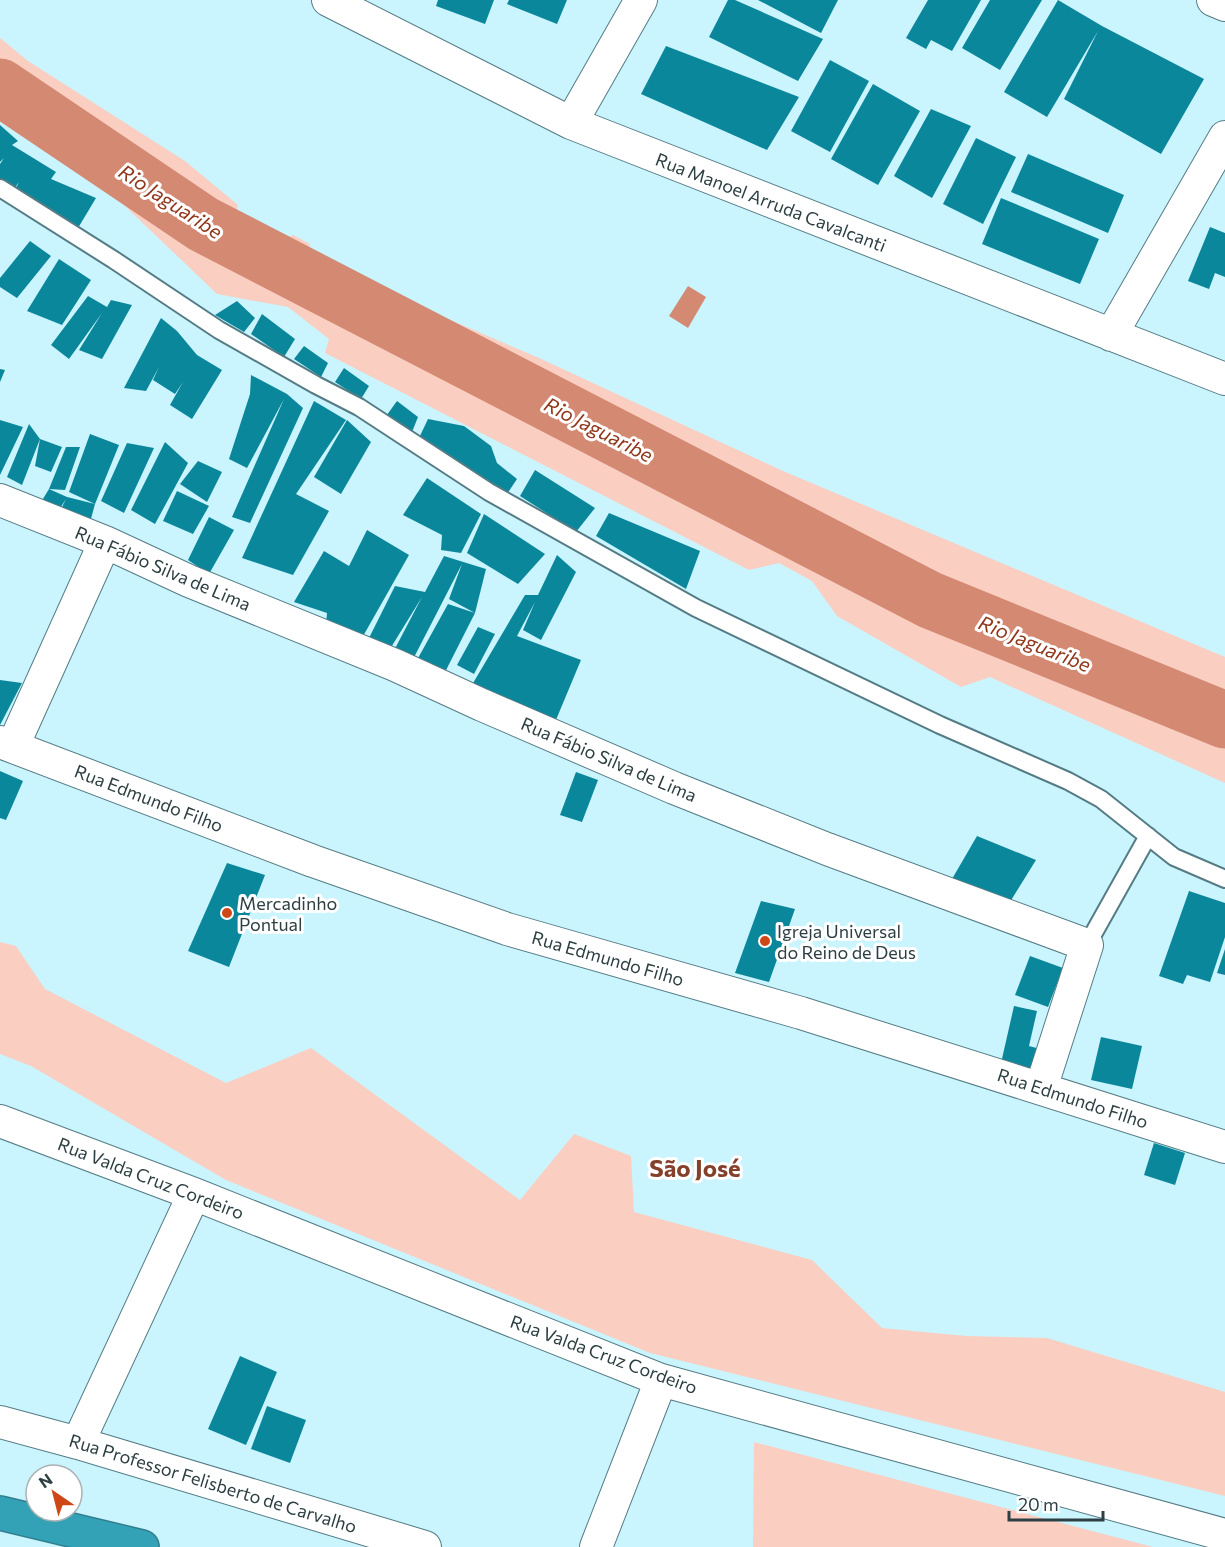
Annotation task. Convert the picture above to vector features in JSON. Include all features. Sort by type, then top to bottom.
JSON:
[{"type":"highway","points":[[0,1513],[142,1547]]},
{"type":"street","name":"Rua Manoel Arruda Cavalcanti","points":[[327,0],[571,123],[1225,379]]},
{"type":"street","points":[[571,123],[641,0]]},
{"type":"street","points":[[1213,0],[1225,5]]},
{"type":"street","points":[[1111,335],[1225,136]]},
{"type":"street","name":"Rua Fábio Silva de Lima","points":[[0,500],[105,542],[189,581],[395,665],[674,788],[827,849],[1087,945]]},
{"type":"street","points":[[6,744],[105,542]]},
{"type":"street","name":"Rua Edmundo Filho","points":[[6,744],[313,861],[507,929],[801,1013],[1225,1147]]},
{"type":"street","points":[[1041,1088],[1087,945]]},
{"type":"street","name":"Rua Valda Cruz Cordeiro","points":[[0,1121],[194,1194],[661,1380],[1225,1535]]},
{"type":"street","points":[[78,1443],[194,1194]]},
{"type":"street","points":[[596,1547],[661,1380]]},
{"type":"street","name":"Rua Professor Felisberto de Carvalho","points":[[0,1422],[78,1443],[425,1547]]},
{"type":"lane","points":[[0,188],[219,330],[315,385],[359,407],[489,492],[696,608],[940,725],[1068,781],[1101,799],[1174,857],[1225,879]]},
{"type":"lane","points":[[1087,945],[1148,836]]},
{"type":"shaded area","points":[[0,38],[28,61],[185,161],[238,205],[234,220],[268,247],[293,235],[310,244],[306,256],[336,271],[539,358],[783,471],[1225,657],[1225,783],[990,677],[961,687],[837,616],[812,581],[779,563],[749,570],[325,353],[329,339],[288,307],[217,294],[105,187],[0,119]]},
{"type":"shaded area","points":[[688,286],[706,297],[688,328],[669,316]]},
{"type":"shaded area","points":[[0,942],[16,946],[45,989],[226,1083],[311,1048],[520,1200],[574,1134],[631,1156],[634,1212],[812,1260],[882,1328],[966,1336],[1047,1338],[1225,1392],[1225,1496],[650,1353],[226,1180],[31,1066],[0,1054]]},
{"type":"shaded area","points":[[754,1442],[1153,1547],[753,1547]]},
{"type":"building","points":[[438,0],[494,0],[485,24],[436,6]]},
{"type":"building","points":[[509,0],[567,0],[557,24],[507,4]]},
{"type":"building","points":[[728,0],[735,0],[823,39],[798,81],[709,37]]},
{"type":"building","points":[[758,0],[838,0],[821,33]]},
{"type":"building","points":[[928,0],[981,0],[952,51],[931,40],[926,49],[906,38]]},
{"type":"building","points":[[990,0],[1042,0],[1000,70],[962,48]]},
{"type":"building","points":[[1058,0],[1102,26],[1204,79],[1161,154],[1064,99],[1098,31],[1047,117],[1004,92]]},
{"type":"building","points":[[666,46],[799,97],[767,150],[641,94]]},
{"type":"building","points":[[830,60],[869,81],[830,152],[791,131]]},
{"type":"building","points":[[873,84],[920,111],[878,185],[831,159]]},
{"type":"building","points":[[931,109],[971,126],[932,198],[894,176]]},
{"type":"building","points":[[0,125],[18,141],[12,145],[56,172],[51,179],[96,198],[78,228],[15,190],[19,182],[14,189],[0,179],[0,164],[4,158],[0,162]]},
{"type":"building","points":[[976,138],[1016,157],[983,224],[943,204]]},
{"type":"building","points":[[1028,154],[1124,195],[1108,233],[1011,192]]},
{"type":"building","points":[[1001,198],[1099,239],[1080,284],[982,244]]},
{"type":"building","points":[[1210,227],[1225,233],[1225,277],[1215,273],[1209,289],[1188,281]]},
{"type":"building","points":[[30,241],[51,256],[17,298],[0,287],[0,278]]},
{"type":"building","points":[[59,259],[91,280],[62,325],[27,311]]},
{"type":"building","points":[[88,296],[107,307],[111,300],[132,305],[102,359],[79,350],[102,313],[69,359],[51,345]]},
{"type":"building","points":[[237,301],[255,318],[244,332],[215,315]]},
{"type":"building","points":[[262,314],[295,339],[284,357],[251,334]]},
{"type":"building","points":[[161,318],[177,331],[197,355],[222,370],[192,419],[170,405],[183,382],[175,394],[153,380],[159,367],[146,391],[124,388]]},
{"type":"building","points":[[304,346],[328,363],[321,377],[294,359]]},
{"type":"building","points":[[344,368],[369,386],[361,399],[335,382]]},
{"type":"building","points":[[0,369],[5,370],[0,382]]},
{"type":"building","points":[[251,375],[287,394],[303,408],[250,523],[232,517],[284,399],[247,468],[229,459],[250,394]]},
{"type":"building","points":[[314,401],[346,420],[296,494],[329,511],[293,575],[242,558]]},
{"type":"building","points":[[397,401],[418,417],[410,437],[384,419]]},
{"type":"building","points":[[428,419],[464,426],[491,446],[497,463],[517,479],[507,494],[419,438]]},
{"type":"building","points":[[0,420],[23,427],[0,475]]},
{"type":"building","points":[[347,420],[371,442],[341,494],[314,477]]},
{"type":"building","points":[[29,424],[40,439],[22,485],[7,477]]},
{"type":"building","points":[[90,434],[119,445],[95,504],[69,492]]},
{"type":"building","points":[[40,439],[62,447],[51,472],[35,466]]},
{"type":"building","points":[[165,442],[188,463],[155,524],[131,510]]},
{"type":"building","points":[[127,443],[154,448],[124,513],[101,501]]},
{"type":"building","points":[[66,447],[80,447],[65,490],[49,489]]},
{"type":"building","points":[[198,461],[222,472],[207,502],[180,484]]},
{"type":"building","points":[[535,470],[595,508],[576,532],[520,496]]},
{"type":"building","points":[[427,478],[481,514],[461,553],[441,550],[442,535],[403,515]]},
{"type":"building","points":[[49,489],[67,497],[95,504],[89,526],[59,513],[66,499],[55,516],[38,507]]},
{"type":"building","points":[[177,491],[209,506],[193,534],[163,521]]},
{"type":"building","points":[[609,513],[700,551],[686,589],[596,536]]},
{"type":"building","points":[[484,514],[545,554],[518,584],[467,553]]},
{"type":"building","points":[[209,517],[234,530],[209,574],[188,560]]},
{"type":"building","points":[[367,530],[409,555],[362,638],[326,624],[327,613],[294,602],[324,551],[349,566]]},
{"type":"building","points":[[557,555],[576,572],[541,640],[523,630],[535,602],[517,636],[581,660],[553,727],[466,695],[525,595],[538,595]]},
{"type":"building","points":[[444,556],[486,569],[475,613],[449,599],[462,564],[408,669],[389,660],[422,597],[390,649],[369,638],[395,586],[425,592]]},
{"type":"building","points":[[448,604],[475,613],[440,682],[412,669]]},
{"type":"building","points":[[478,627],[495,634],[474,674],[457,665]]},
{"type":"building","points":[[0,680],[22,683],[0,725]]},
{"type":"building","points":[[0,771],[23,781],[6,820],[0,818]]},
{"type":"building","points":[[576,772],[598,780],[582,822],[560,815]]},
{"type":"building","points":[[977,836],[1036,860],[1005,910],[952,879]]},
{"type":"building","name":"Mercadinho Pontual","points":[[227,863],[265,875],[229,967],[188,951]]},
{"type":"building","points":[[1189,891],[1225,903],[1225,937],[1210,982],[1187,975],[1183,984],[1159,976]]},
{"type":"building","name":"Igreja Universal do Reino de Deus","points":[[761,901],[795,909],[769,982],[735,973]]},
{"type":"building","points":[[1225,949],[1225,975],[1217,973]]},
{"type":"building","points":[[1030,956],[1063,968],[1048,1007],[1015,995]]},
{"type":"building","points":[[1014,1006],[1037,1011],[1029,1046],[1044,1050],[1037,1081],[999,1072]]},
{"type":"building","points":[[1101,1037],[1142,1046],[1132,1089],[1091,1080]]},
{"type":"building","points":[[1154,1143],[1185,1153],[1175,1185],[1144,1175]]},
{"type":"building","points":[[240,1356],[277,1372],[246,1445],[208,1429]]},
{"type":"building","points":[[267,1406],[306,1420],[290,1463],[251,1449]]},
{"type":"waterway","name":"Rio Jaguaribe","points":[[0,87],[203,224],[930,600],[1225,720]]},
{"type":"place","name":"Mercadinho Pontual","points":[[227,913]]},
{"type":"place","name":"Igreja Universal do Reino de Deus","points":[[765,941]]},
{"type":"district","name":"São José","points":[[695,1167]]}]
